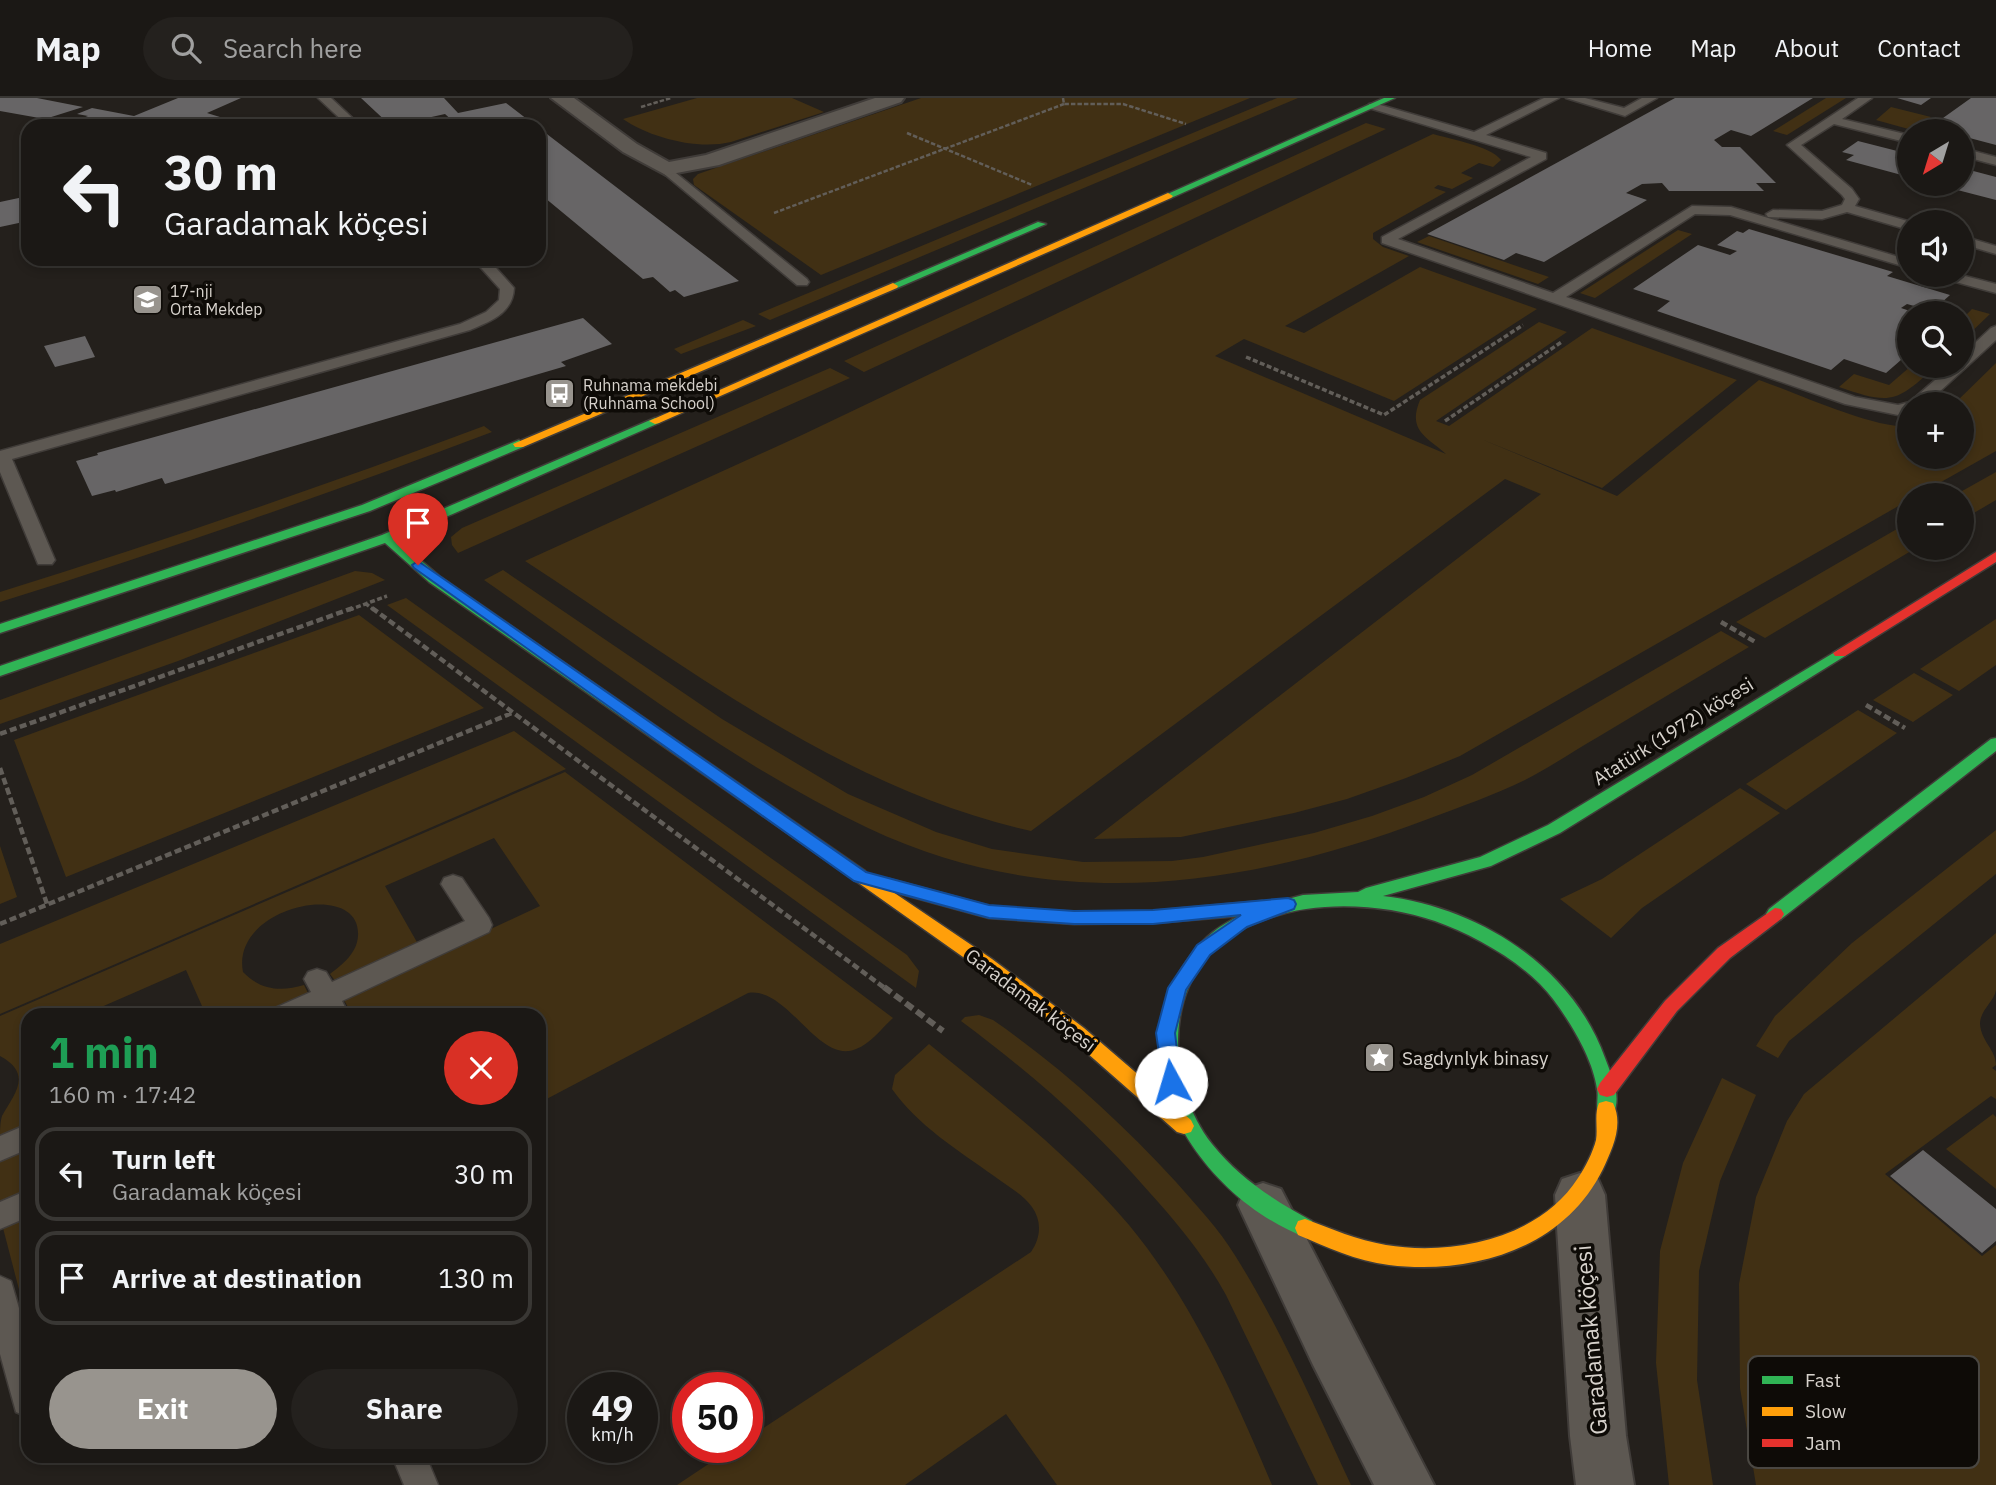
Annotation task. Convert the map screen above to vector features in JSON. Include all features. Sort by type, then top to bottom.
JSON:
[{"type":"main road","points":[[0,671],[387,538],[1391,98]]},
{"type":"main road","points":[[0,629],[366,509],[1052,219]]},
{"type":"main road","name":"Garadamak köçesi","points":[[387,538],[434,579],[986,964],[1077,1033],[1193,1133]]},
{"type":"main road","name":"Atatürk (1972) köçesi","points":[[1352,898],[1485,862],[1554,829],[1996,556]]},
{"type":"main road","points":[[1607,1089],[1671,1006],[1724,953],[1996,743]]},
{"type":"main road","name":"Garadamak köçesi","points":[[860,877],[989,912],[1074,918],[1153,917],[1352,898]]},
{"type":"main road","points":[[1288,904],[1241,922],[1204,950],[1177,988],[1166,1033],[1171,1082],[1193,1133],[1223,1172],[1263,1205],[1317,1235],[1377,1253],[1438,1258],[1495,1250],[1544,1227],[1580,1195],[1605,1145],[1607,1089],[1590,1039],[1559,992],[1515,953],[1464,924],[1408,905],[1352,898]]},
{"type":"street","points":[[561,98],[631,148],[666,169],[711,160],[894,98]]},
{"type":"street","name":"Garadamak köçesi","points":[[1580,1195],[1598,1436],[1605,1485]]},
{"type":"street","points":[[1263,1205],[1332,1347],[1405,1485]]},
{"type":"lane","points":[[324,98],[347,119]]},
{"type":"lane","points":[[1475,136],[1553,98]]},
{"type":"lane","points":[[1572,98],[1625,112],[1651,98]]},
{"type":"lane","points":[[1847,208],[1852,199],[1847,192],[1793,145],[1866,98]]},
{"type":"lane","points":[[1373,106],[1542,156],[1387,240],[1851,401],[1897,410]]},
{"type":"lane","points":[[1832,120],[1897,136]]},
{"type":"lane","points":[[1974,155],[1996,161]]},
{"type":"lane","points":[[666,169],[802,282]]},
{"type":"lane","points":[[1555,298],[1692,210],[1822,215],[1847,208],[1897,223]]},
{"type":"lane","points":[[1731,211],[1897,260]]},
{"type":"lane","points":[[1974,244],[1996,250]]},
{"type":"lane","points":[[45,560],[1,457],[465,327],[491,315],[506,301],[507,288],[487,266]]},
{"type":"lane","points":[[1974,283],[1996,289]]},
{"type":"lane","points":[[1974,352],[1996,331]]},
{"type":"lane","points":[[1931,392],[1946,378]]},
{"type":"lane","points":[[302,1008],[480,925],[453,884]]},
{"type":"lane","points":[[0,1149],[21,1139]]},
{"type":"lane","points":[[0,1216],[21,1206]]},
{"type":"lane","points":[[0,1291],[21,1374]]},
{"type":"lane","points":[[412,1463],[421,1485]]},
{"type":"path","points":[[1063,98],[1064,104]]},
{"type":"path","points":[[1122,98],[1123,104]]},
{"type":"path","points":[[769,213],[1064,104],[1123,104],[1186,124]]},
{"type":"path","points":[[906,133],[1032,185]]},
{"type":"path","points":[[1246,358],[1384,415],[1549,309],[1555,298]]},
{"type":"path","points":[[1444,421],[1580,330],[1538,316]]},
{"type":"path","points":[[0,734],[397,592]]},
{"type":"path","points":[[365,603],[943,1031]]},
{"type":"path","points":[[1721,622],[1757,643]]},
{"type":"path","points":[[1866,705],[1905,728]]},
{"type":"path","points":[[0,923],[512,713]]},
{"type":"path","points":[[0,768],[47,904]]},
{"type":"shaded area","points":[[697,98],[792,98],[824,112],[718,144],[675,141],[647,132],[623,119]]},
{"type":"shaded area","points":[[921,98],[1250,98],[821,275],[694,185],[693,179],[698,174]]},
{"type":"shaded area","points":[[1277,98],[1298,98],[770,320],[758,314]]},
{"type":"shaded area","points":[[1826,98],[1846,98],[1787,135],[1773,131]]},
{"type":"shaded area","points":[[1891,107],[1931,117],[1897,119],[1897,126],[1876,120]]},
{"type":"shaded area","points":[[1366,123],[1386,129],[864,372],[844,361]]},
{"type":"shaded area","points":[[1433,134],[1480,147],[1501,160],[1493,167],[1479,163],[1461,173],[1473,178],[1452,189],[1438,185],[1434,188],[1446,192],[1373,233],[1373,239],[1383,247],[1409,256],[1285,326],[1304,333],[1420,267],[1537,309],[1394,401],[1244,339],[1215,356],[1446,454],[1426,438],[1418,426],[1416,419],[1420,400],[1539,322],[1567,332],[1436,421],[1449,426],[1592,328],[1737,380],[1602,488],[1481,439],[1617,496],[1759,380],[1834,409],[1897,426],[1897,469],[1964,469],[1939,483],[1897,483],[1897,507],[1460,756],[1347,799],[1294,813],[1181,837],[1094,839],[1541,494],[1505,479],[1031,831],[961,812],[894,786],[830,754],[705,681],[525,561],[802,435]]},
{"type":"shaded area","points":[[1678,230],[1692,234],[1595,298],[1580,293]]},
{"type":"shaded area","points":[[1429,236],[1549,277],[1538,284],[1417,242]]},
{"type":"shaded area","points":[[1974,310],[1990,314],[1974,329]]},
{"type":"shaded area","points":[[743,320],[756,326],[681,354],[674,349]]},
{"type":"shaded area","points":[[1996,363],[1996,451],[1974,463],[1974,392],[1966,392]]},
{"type":"shaded area","points":[[830,368],[850,378],[458,553],[452,545],[451,537],[462,528]]},
{"type":"shaded area","points":[[1854,374],[1889,385],[1897,378],[1922,378],[1904,392],[1897,392],[1897,395],[1892,397],[1870,397],[1839,387]]},
{"type":"shaded area","points":[[484,426],[492,432],[247,521],[0,602],[0,592],[243,512]]},
{"type":"shaded area","points":[[1996,472],[1996,500],[1974,513],[1974,484]]},
{"type":"shaded area","points":[[1897,529],[1897,559],[1765,638],[1736,622]]},
{"type":"shaded area","points":[[503,570],[722,719],[848,794],[936,832],[992,849],[1083,862],[1172,861],[1203,857],[1314,833],[1372,816],[1424,797],[1472,775],[1721,631],[1749,647],[1525,780],[1428,819],[1358,843],[1288,862],[1218,876],[1148,882],[1077,882],[1007,873],[937,855],[868,828],[817,802],[671,712],[484,580]]},
{"type":"shaded area","points":[[355,571],[372,573],[385,580],[178,661],[0,724],[0,700]]},
{"type":"shaded area","points":[[406,598],[907,955],[919,971],[916,988],[387,605]]},
{"type":"shaded area","points":[[359,615],[484,708],[66,877],[14,740]]},
{"type":"shaded area","points":[[1996,619],[1996,665],[1959,691],[1920,669]]},
{"type":"shaded area","points":[[1914,673],[1953,695],[1913,722],[1873,700]]},
{"type":"shaded area","points":[[1858,710],[1897,733],[1786,810],[1746,784]]},
{"type":"shaded area","points":[[514,731],[566,769],[0,1014],[0,944]]},
{"type":"shaded area","points":[[565,772],[893,1018],[866,1043],[856,1049],[842,1051],[829,1046],[776,1001],[763,994],[748,993],[546,1099],[546,1008],[348,1008],[343,998],[540,906],[494,838],[385,886],[418,944],[336,982],[330,974],[352,953],[358,936],[354,918],[340,908],[320,904],[297,908],[275,916],[256,930],[244,949],[243,972],[256,983],[271,988],[304,985],[309,995],[281,1008],[203,1008],[186,970],[99,1008],[21,1008],[21,1128],[0,1139],[2,1116],[16,1092],[19,1077],[10,1063],[0,1056],[0,1016]]},
{"type":"shaded area","points":[[1740,788],[1780,813],[1642,908],[1611,938],[1560,899],[1602,879]]},
{"type":"shaded area","points":[[1996,830],[1996,874],[1789,1041],[1778,1058],[1756,1046],[1775,1016],[1852,943]]},
{"type":"shaded area","points":[[0,846],[17,897],[0,904]]},
{"type":"shaded area","points":[[1996,933],[1996,990],[1982,1014],[1980,1024],[1994,1055],[1996,1065],[1992,1068],[1996,1071],[1996,1099],[1991,1096],[1885,1174],[1982,1256],[1996,1245],[1996,1485],[1756,1485],[1753,1468],[1979,1468],[1979,1356],[1748,1356],[1748,1436],[1740,1388],[1739,1284],[1756,1197],[1787,1121],[1804,1094]]},
{"type":"shaded area","points":[[979,1015],[993,1020],[1018,1038],[1089,1096],[1155,1159],[1215,1227],[1268,1312],[1351,1485],[1318,1485],[1226,1295],[1200,1254],[1161,1205],[1083,1123],[1037,1081],[961,1021],[965,1017]]},
{"type":"shaded area","points":[[929,1044],[1058,1152],[1107,1200],[1152,1254],[1192,1317],[1227,1383],[1272,1485],[1057,1485],[1006,1414],[905,1485],[677,1485],[710,1463],[763,1463],[763,1428],[1031,1252],[1034,1247],[1039,1224],[1028,1202],[914,1115],[892,1089],[895,1075]]},
{"type":"shaded area","points":[[1722,1078],[1756,1095],[1720,1181],[1699,1271],[1697,1380],[1713,1485],[1669,1485],[1656,1363],[1660,1251],[1683,1163]]},
{"type":"shaded area","points":[[1993,1114],[1996,1117],[1996,1189],[1946,1149]]},
{"type":"shaded area","points":[[21,1150],[21,1194],[0,1204],[0,1160]]},
{"type":"shaded area","points":[[21,1219],[21,1297],[3,1228]]},
{"type":"building","points":[[0,98],[37,98],[83,107],[45,119],[0,111]]},
{"type":"building","points":[[178,98],[241,98],[207,113],[226,119],[80,119],[88,116],[77,114],[92,108],[134,116]]},
{"type":"building","points":[[361,98],[444,98],[458,113],[506,103],[527,119],[451,119],[445,114],[422,119],[384,119]]},
{"type":"building","points":[[1675,98],[1813,98],[1751,136],[1731,130],[1714,140],[1722,147],[1740,147],[1776,183],[1756,183],[1764,191],[1669,191],[1662,183],[1642,184],[1626,193],[1647,200],[1544,262],[1516,253],[1504,260],[1427,234]]},
{"type":"building","points":[[1897,98],[1931,98],[1921,105]]},
{"type":"building","points":[[1971,98],[1996,98],[1996,145],[1974,139],[1974,119],[1942,119]]},
{"type":"building","points":[[546,133],[739,281],[684,297],[675,290],[670,292],[653,277],[643,279],[546,199]]},
{"type":"building","points":[[1858,141],[1897,151],[1897,174],[1846,160],[1854,155],[1842,152]]},
{"type":"building","points":[[1974,171],[1996,177],[1996,200],[1974,194]]},
{"type":"building","points":[[21,198],[21,222],[0,227],[0,202]]},
{"type":"building","points":[[1749,229],[1893,272],[1887,276],[1897,279],[1897,287],[1923,287],[1950,295],[1943,301],[1897,301],[1897,363],[1886,373],[1844,359],[1831,370],[1657,311],[1670,301],[1633,289],[1698,245],[1730,255],[1737,251],[1717,245],[1737,231],[1743,233]]},
{"type":"building","points":[[583,318],[612,344],[561,362],[566,366],[165,484],[162,478],[116,492],[115,490],[92,496],[76,461],[98,455],[97,453]]},
{"type":"building","points":[[85,336],[95,357],[55,367],[44,346]]},
{"type":"building","points":[[1923,1150],[1996,1209],[1996,1241],[1982,1253],[1890,1176]]},
{"type":"traffic: fast","points":[[1168,196],[1391,98]]},
{"type":"traffic: fast","points":[[893,286],[1041,224]]},
{"type":"traffic: fast","points":[[0,671],[387,538],[655,421]]},
{"type":"traffic: fast","points":[[0,629],[366,508],[519,444]]},
{"type":"traffic: fast","points":[[387,538],[434,579],[859,875]]},
{"type":"traffic: fast","points":[[1366,894],[1485,862],[1554,829],[1840,653]]},
{"type":"traffic: fast","points":[[1775,914],[1996,743]]},
{"type":"traffic: fast","points":[[889,885],[989,912],[1074,918],[1153,917],[1262,907]]},
{"type":"traffic: fast","points":[[1352,898],[1408,905],[1464,924],[1515,953],[1558,992],[1589,1039],[1607,1089],[1606,1109]]},
{"type":"traffic: fast","points":[[1305,1228],[1242,1188],[1203,1148],[1177,1096],[1169,1060],[1169,1025],[1178,992],[1194,962],[1218,937],[1250,917],[1288,904],[1352,898]]},
{"type":"traffic: slow","points":[[655,421],[1168,196]]},
{"type":"traffic: slow","points":[[519,444],[893,286]]},
{"type":"traffic: slow","points":[[859,875],[986,964],[1077,1033],[1184,1126]]},
{"type":"traffic: slow","points":[[1305,1228],[1344,1245],[1387,1255],[1432,1257],[1477,1252],[1518,1239],[1555,1217],[1584,1186],[1604,1146],[1606,1109]]},
{"type":"traffic: jam","points":[[1840,653],[1996,556]]},
{"type":"traffic: jam","points":[[1607,1089],[1671,1006],[1724,953],[1775,914]]},
{"type":"place","name":"17-nji Orta Mekdep","points":[[147,300]]},
{"type":"place","name":"Ruhnama mekdebi (Ruhnama School)","points":[[560,394]]},
{"type":"place","name":"Sagdynlyk binasy","points":[[1379,1058]]},
{"type":"route","points":[[418,565],[434,579],[860,877],[989,912],[1074,918],[1153,917],[1288,904],[1241,922],[1204,950],[1177,988],[1166,1033],[1171,1082]]}]
